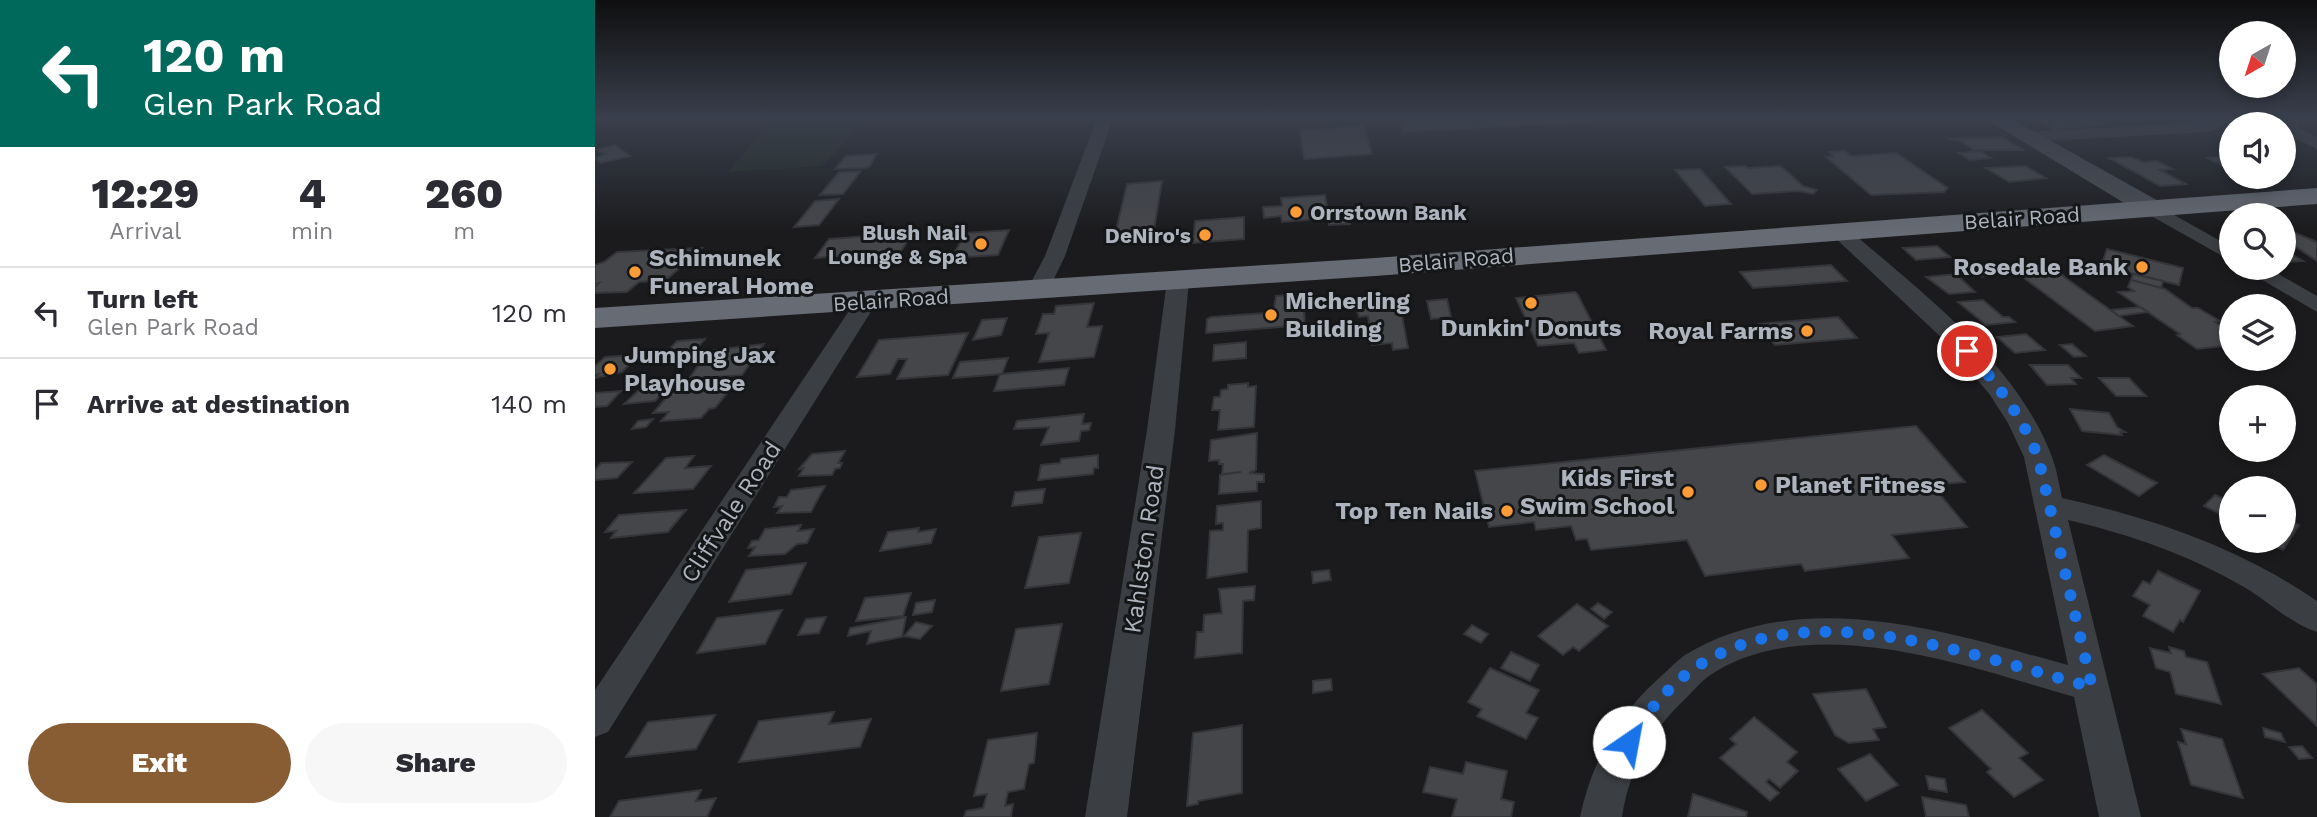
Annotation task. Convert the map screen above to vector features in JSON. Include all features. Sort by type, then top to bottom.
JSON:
[{"type":"highway","name":"Belair Road","points":[[595,318],[1178,281],[2317,196]]},
{"type":"street","points":[[1038,290],[1055,256],[1091,156]]},
{"type":"street","points":[[2062,156],[2219,248]]},
{"type":"street","points":[[1839,231],[1988,373],[2027,429],[2038,457],[2050,506],[2120,817]]},
{"type":"street","points":[[2274,280],[2317,305]]},
{"type":"street","name":"Kahlston Road","points":[[1106,817],[1161,430],[1178,281]]},
{"type":"street","name":"Cliffvale Road","points":[[595,721],[866,302]]},
{"type":"street","points":[[2050,506],[2108,518],[2202,549],[2261,579],[2317,619]]},
{"type":"street","points":[[1601,817],[1604,796],[1617,764],[1640,721],[1658,699],[1676,681],[1698,666],[1725,651],[1762,640],[1789,633],[1832,630],[1881,633],[2092,687]]},
{"type":"shaded area","points":[[741,156],[831,156],[822,166],[728,172]]},
{"type":"building","points":[[600,156],[629,156],[601,163],[595,158]]},
{"type":"building","points":[[846,156],[875,156],[870,166],[865,168],[835,169]]},
{"type":"building","points":[[1304,156],[1343,156],[1304,159]]},
{"type":"building","points":[[1901,156],[1948,188],[1944,192],[1871,195],[1826,157]]},
{"type":"building","points":[[1964,156],[1991,158],[1970,160]]},
{"type":"building","points":[[2130,157],[2144,162],[2157,161],[2173,169],[2160,170],[2186,184],[2160,186],[2109,158]]},
{"type":"building","points":[[2219,157],[2219,164],[2207,158]]},
{"type":"building","points":[[1781,166],[1803,186],[1817,190],[1813,194],[1799,191],[1752,194],[1725,167]]},
{"type":"building","points":[[2025,166],[2046,178],[2009,182],[1986,168]]},
{"type":"building","points":[[1700,169],[1731,204],[1705,206],[1675,170]]},
{"type":"building","points":[[861,171],[843,194],[820,195],[839,172]]},
{"type":"building","points":[[1162,181],[1153,236],[1114,239],[1127,184]]},
{"type":"building","name":"Orrstown Bank","points":[[1325,195],[1329,218],[1348,216],[1350,224],[1329,225],[1328,218],[1282,222],[1281,216],[1264,218],[1263,207],[1282,206],[1281,198]]},
{"type":"building","points":[[839,199],[819,225],[794,227],[815,201]]},
{"type":"building","points":[[1244,217],[1244,239],[1193,243],[1195,221]]},
{"type":"building","name":"Blush Nail Lounge & Spa","points":[[1009,230],[998,255],[952,258],[965,233]]},
{"type":"building","points":[[913,233],[901,251],[815,258],[829,239]]},
{"type":"building","points":[[2296,233],[2317,242],[2317,261],[2296,247]]},
{"type":"building","points":[[1937,246],[1950,257],[1916,260],[1903,248]]},
{"type":"building","name":"Schimunek Funeral Home","points":[[702,248],[666,280],[639,282],[627,292],[595,293],[595,287],[599,283],[595,284],[595,265],[617,252]]},
{"type":"building","name":"Rosedale Bank","points":[[2107,249],[2183,268],[2179,285],[2101,266]]},
{"type":"building","name":"Royal Farms","points":[[1831,265],[1847,281],[1753,288],[1740,272]]},
{"type":"building","points":[[1983,267],[1993,276],[1974,277],[1964,269]]},
{"type":"building","points":[[2055,269],[2133,326],[2095,331],[2016,272]]},
{"type":"building","points":[[1956,274],[1975,292],[1949,294],[1926,277]]},
{"type":"building","points":[[2133,274],[2163,281],[2161,288],[2131,280]]},
{"type":"building","points":[[2131,280],[2165,289],[2192,308],[2198,308],[2219,320],[2215,322],[2219,325],[2219,346],[2197,349],[2177,335],[2180,334],[2118,292],[2134,291],[2128,287]]},
{"type":"building","points":[[1575,292],[1606,350],[1579,353],[1574,343],[1538,346],[1516,298]]},
{"type":"building","name":"Micherling Building","points":[[1303,295],[1305,325],[1206,333],[1207,319],[1211,317],[1266,313],[1274,309],[1276,296]]},
{"type":"building","points":[[1399,299],[1408,348],[1393,350],[1392,343],[1372,345],[1368,316],[1359,317],[1355,304]]},
{"type":"building","points":[[1447,299],[1451,317],[1431,319],[1427,301]]},
{"type":"building","points":[[1983,300],[2003,317],[2009,317],[2015,322],[1986,325],[1958,302]]},
{"type":"building","points":[[1094,303],[1087,327],[1102,326],[1094,357],[1039,362],[1049,333],[1036,334],[1043,314],[1054,314],[1056,306]]},
{"type":"building","points":[[2140,307],[2148,312],[2119,316],[2111,310]]},
{"type":"building","name":"Royal Farms","points":[[1838,317],[1857,338],[1775,345],[1758,324]]},
{"type":"building","points":[[1007,318],[1001,335],[973,340],[982,320]]},
{"type":"building","points":[[968,333],[948,375],[897,379],[907,359],[898,359],[890,374],[857,377],[879,340]]},
{"type":"building","points":[[2026,334],[2045,350],[2015,353],[1997,337]]},
{"type":"building","points":[[705,339],[690,356],[661,358],[677,341]]},
{"type":"building","points":[[1246,342],[1246,358],[1213,361],[1214,345]]},
{"type":"building","points":[[764,344],[742,375],[689,379],[701,361],[705,361],[714,350]]},
{"type":"building","points":[[2072,344],[2086,356],[2074,357],[2060,345]]},
{"type":"building","name":"Jumping Jax Playhouse","points":[[639,355],[622,372],[595,378],[599,374],[595,374],[595,366],[605,357]]},
{"type":"building","points":[[1008,358],[1002,374],[953,378],[960,362]]},
{"type":"building","points":[[2030,365],[2068,365],[2081,378],[2071,378],[2076,384],[2047,385]]},
{"type":"building","points":[[1069,368],[1064,385],[994,391],[1000,374]]},
{"type":"building","points":[[2099,378],[2129,378],[2146,396],[2116,396]]},
{"type":"building","points":[[1248,383],[1248,387],[1256,386],[1254,427],[1218,430],[1220,410],[1212,410],[1214,397],[1220,397],[1221,390],[1228,389],[1228,385]]},
{"type":"building","points":[[732,387],[715,408],[709,409],[701,418],[661,421],[669,412],[653,413],[672,391]]},
{"type":"building","points":[[666,389],[655,401],[624,404],[638,391]]},
{"type":"building","points":[[621,391],[607,406],[595,407],[595,393]]},
{"type":"building","points":[[2070,409],[2109,413],[2117,427],[2125,432],[2120,432],[2122,435],[2082,431]]},
{"type":"building","points":[[1084,414],[1082,424],[1091,423],[1089,430],[1081,431],[1079,441],[1041,445],[1049,427],[1014,429],[1017,421]]},
{"type":"building","points":[[653,419],[646,427],[632,429],[638,421]]},
{"type":"building","points":[[1916,426],[1965,482],[1932,485],[1967,527],[1892,535],[1909,558],[1805,571],[1801,564],[1705,576],[1687,540],[1591,550],[1587,539],[1576,540],[1571,526],[1536,530],[1534,522],[1489,527],[1475,471]]},
{"type":"building","points":[[1257,433],[1256,470],[1249,473],[1264,474],[1264,482],[1257,482],[1257,491],[1219,494],[1220,475],[1241,472],[1222,474],[1223,464],[1219,464],[1219,460],[1209,461],[1211,440]]},
{"type":"building","points":[[845,451],[838,463],[842,463],[840,468],[835,469],[832,475],[799,476],[804,468],[799,469],[812,454]]},
{"type":"building","points":[[1098,455],[1098,468],[1094,468],[1093,474],[1038,480],[1041,465],[1060,463],[1061,459]]},
{"type":"building","points":[[2104,455],[2157,483],[2139,496],[2087,465]]},
{"type":"building","points":[[694,456],[685,468],[711,466],[693,489],[634,493],[666,458]]},
{"type":"building","points":[[632,462],[617,478],[595,480],[595,470],[601,463]]},
{"type":"building","points":[[825,486],[811,512],[777,513],[782,506],[774,507],[779,497],[787,497],[791,490]]},
{"type":"building","points":[[1045,489],[1042,503],[1012,506],[1015,492]]},
{"type":"building","points":[[2215,495],[2219,497],[2219,513],[2204,506]]},
{"type":"building","points":[[1261,501],[1261,528],[1248,530],[1247,572],[1207,578],[1210,531],[1223,530],[1223,523],[1216,524],[1217,506]]},
{"type":"building","points":[[686,510],[668,532],[611,538],[616,531],[605,532],[619,515]]},
{"type":"building","points":[[801,525],[798,531],[814,529],[807,543],[797,544],[785,554],[749,556],[755,547],[748,548],[752,541],[759,540],[765,529]]},
{"type":"building","points":[[919,528],[918,532],[936,529],[931,543],[880,551],[888,532]]},
{"type":"building","points":[[1081,533],[1069,583],[1025,588],[1039,537]]},
{"type":"building","points":[[806,563],[791,594],[729,602],[746,570]]},
{"type":"building","points":[[1329,570],[1331,580],[1313,583],[1312,572]]},
{"type":"building","points":[[2158,571],[2200,591],[2183,622],[2180,620],[2173,632],[2143,616],[2150,605],[2133,596],[2143,581],[2150,584]]},
{"type":"building","points":[[1255,586],[1254,600],[1243,601],[1242,653],[1195,658],[1197,632],[1203,632],[1204,615],[1222,613],[1219,589]]},
{"type":"building","points":[[911,593],[903,616],[856,621],[865,598]]},
{"type":"building","points":[[935,600],[932,612],[913,615],[916,603]]},
{"type":"building","points":[[1598,603],[1612,612],[1604,619],[1591,609]]},
{"type":"building","points":[[1577,604],[1608,626],[1579,651],[1573,647],[1563,655],[1538,636]]},
{"type":"building","points":[[782,610],[765,644],[697,653],[717,618]]},
{"type":"building","points":[[826,617],[819,633],[798,635],[806,619]]},
{"type":"building","points":[[906,617],[902,637],[867,644],[871,631],[848,636],[850,628]]},
{"type":"building","points":[[916,622],[932,626],[920,639],[904,636]]},
{"type":"building","points":[[1062,624],[1049,684],[1001,691],[1016,629]]},
{"type":"building","points":[[1472,625],[1488,634],[1481,643],[1464,634]]},
{"type":"building","points":[[2169,647],[2184,651],[2186,657],[2207,662],[2221,704],[2176,694],[2170,672],[2156,668],[2150,648],[2171,653]]},
{"type":"building","points":[[1511,652],[1539,665],[1530,681],[1501,668]]},
{"type":"building","points":[[1490,668],[1539,690],[1526,713],[1538,718],[1526,739],[1477,716],[1482,709],[1468,702]]},
{"type":"building","points":[[2299,668],[2317,684],[2317,726],[2263,674]]},
{"type":"building","points":[[1331,679],[1332,690],[1313,693],[1313,681]]},
{"type":"building","points":[[1866,689],[1886,727],[1873,729],[1879,740],[1849,743],[1835,735],[1813,694]]},
{"type":"building","points":[[1982,710],[2028,753],[2019,758],[2043,780],[2014,797],[1987,772],[1991,769],[1949,728]]},
{"type":"building","points":[[834,712],[829,724],[871,719],[860,747],[739,762],[759,721]]},
{"type":"building","points":[[715,715],[696,749],[626,757],[648,722]]},
{"type":"building","points":[[1754,717],[1797,752],[1787,762],[1798,771],[1780,788],[1769,779],[1766,782],[1779,793],[1770,801],[1720,758],[1736,744],[1730,739]]},
{"type":"building","points":[[1242,725],[1242,793],[1198,801],[1198,804],[1187,806],[1193,733]]},
{"type":"building","points":[[2263,728],[2281,733],[2285,742],[2265,737]]},
{"type":"building","points":[[2181,729],[2222,739],[2243,798],[2191,785],[2178,742],[2186,744]]},
{"type":"building","points":[[1037,733],[1034,763],[1029,764],[1024,789],[1008,792],[1005,806],[1013,804],[1011,817],[964,817],[966,811],[983,808],[987,794],[974,796],[988,740]]},
{"type":"building","points":[[2302,746],[2312,758],[2299,759],[2289,747]]},
{"type":"building","points":[[1870,754],[1898,785],[1866,801],[1838,769]]},
{"type":"building","points":[[1466,762],[1507,771],[1501,799],[1514,802],[1511,817],[1452,817],[1457,799],[1423,792],[1430,767],[1463,774]]},
{"type":"building","points":[[1926,776],[1945,779],[1947,792],[1929,789]]},
{"type":"building","points":[[701,790],[696,801],[716,798],[707,817],[610,817],[619,801]]},
{"type":"building","points":[[1693,794],[1747,812],[1746,817],[1688,817]]},
{"type":"building","points":[[1922,797],[1966,805],[1969,817],[1926,817]]},
{"type":"place","name":"Orrstown Bank","points":[[1296,212]]},
{"type":"place","name":"DeNiro's","points":[[1205,235]]},
{"type":"place","name":"Blush Nail Lounge & Spa","points":[[981,244]]},
{"type":"place","name":"Rosedale Bank","points":[[2142,267]]},
{"type":"place","name":"Schimunek Funeral Home","points":[[635,272]]},
{"type":"place","name":"Dunkin' Donuts","points":[[1531,303]]},
{"type":"place","name":"Micherling Building","points":[[1271,315]]},
{"type":"place","name":"Royal Farms","points":[[1807,331]]},
{"type":"place","name":"Jumping Jax Playhouse","points":[[610,369]]},
{"type":"place","name":"Planet Fitness","points":[[1761,485]]},
{"type":"place","name":"Kids First Swim School","points":[[1688,492]]},
{"type":"place","name":"Top Ten Nails","points":[[1507,511]]},
{"type":"route","points":[[1629,742],[1640,721],[1658,699],[1676,681],[1698,666],[1725,651],[1789,633],[1832,630],[1881,633],[2092,687],[2038,457],[2027,429],[2009,401],[1967,351]]}]
